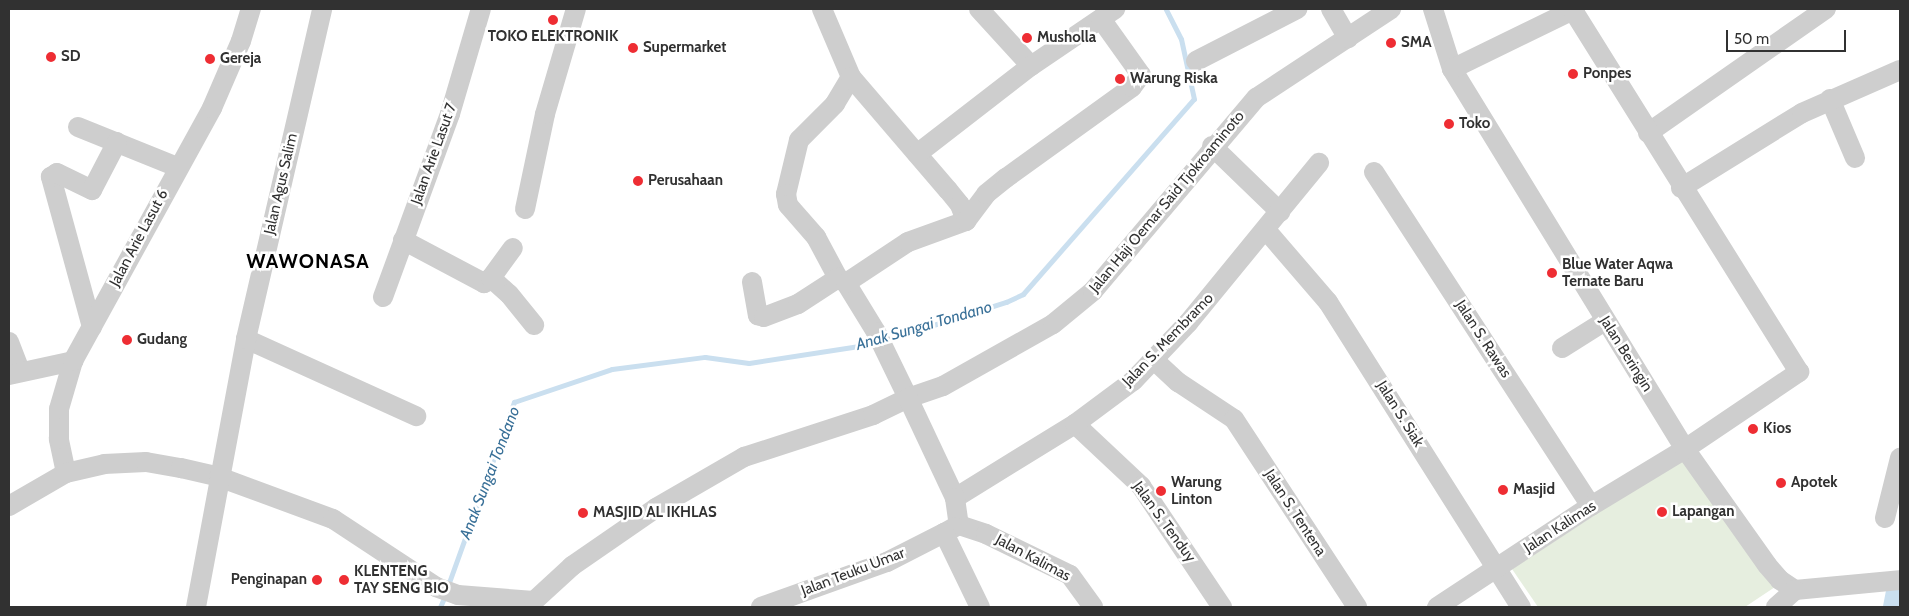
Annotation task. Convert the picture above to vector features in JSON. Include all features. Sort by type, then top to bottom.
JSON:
[{"type":"street","name":"Jalan Arie Lasut 6","points":[[66,473],[59,439],[59,409],[73,361],[177,167],[212,108],[241,40],[251,9]]},
{"type":"street","name":"Jalan Agus Salim","points":[[196,607],[246,339],[322,9]]},
{"type":"street","name":"Jalan Arie Lasut 7","points":[[383,297],[450,114],[481,9]]},
{"type":"street","points":[[525,209],[545,114],[576,9]]},
{"type":"street","points":[[822,9],[851,77],[960,205],[966,221]]},
{"type":"street","points":[[979,9],[1031,66]]},
{"type":"street","points":[[1196,61],[1297,9]]},
{"type":"street","points":[[1331,9],[1348,40]]},
{"type":"street","name":"Jalan Haji Oemar Said Tjokroaminoto","points":[[535,604],[572,566],[656,508],[744,457],[864,418],[908,398],[943,386],[1053,324],[1093,291],[1212,146],[1271,86],[1348,40],[1391,9]]},
{"type":"street","name":"Jalan Beringin","points":[[1433,9],[1452,68],[1605,321],[1685,449],[1767,565],[1780,580],[1795,590]]},
{"type":"street","points":[[1452,68],[1574,9],[1681,188],[1774,129],[1830,99],[1900,70]]},
{"type":"street","points":[[1648,133],[1826,9]]},
{"type":"street","points":[[752,282],[762,318],[798,304],[908,242],[966,221],[986,194],[1138,81],[1141,75],[1108,14],[1031,66],[917,154]]},
{"type":"street","points":[[851,77],[835,104],[799,140],[786,194],[788,205],[816,237],[880,341],[908,398],[955,498],[952,529],[980,607]]},
{"type":"street","points":[[1830,99],[1855,158]]},
{"type":"street","points":[[78,127],[177,167]]},
{"type":"street","points":[[92,328],[51,177],[57,174],[92,190],[117,142]]},
{"type":"street","points":[[1212,146],[1280,212]]},
{"type":"street","points":[[1266,230],[1319,163]]},
{"type":"street","name":"Jalan S. Rawas","points":[[1374,172],[1591,506]]},
{"type":"street","name":"Jalan Kalimas","points":[[1437,607],[1591,506],[1685,449],[1799,372],[1681,188]]},
{"type":"street","name":"Jalan S. Membramo","points":[[955,498],[1075,424],[1133,380],[1266,230]]},
{"type":"street","name":"Jalan S. Siak","points":[[1266,230],[1328,302],[1521,607]]},
{"type":"street","points":[[403,240],[484,283],[491,278],[513,248]]},
{"type":"street","points":[[491,278],[510,294],[534,325]]},
{"type":"street","points":[[1562,348],[1605,321]]},
{"type":"street","points":[[246,339],[416,416]]},
{"type":"street","points":[[9,342],[14,373],[73,361]]},
{"type":"street","name":"Jalan S. Tentena","points":[[1153,359],[1178,382],[1234,419],[1357,607]]},
{"type":"street","name":"Jalan S. Tenduy","points":[[1075,424],[1141,486],[1222,607]]},
{"type":"street","points":[[1885,518],[1900,458]]},
{"type":"street","points":[[9,506],[66,473],[104,464],[146,462],[219,477],[333,519],[436,587],[458,595],[535,604]]},
{"type":"street","name":"Jalan Kalimas","points":[[952,529],[986,534],[1070,575],[1093,607]]},
{"type":"street","name":"Jalan Teuku Umar","points":[[761,607],[887,562],[952,529]]},
{"type":"street","points":[[1776,607],[1795,590],[1900,580]]},
{"type":"green space","name":"Lapangan","points":[[1685,456],[1775,587],[1745,607],[1538,607],[1512,569]]},
{"type":"waterway","name":"Anak Sungai Tondano","points":[[886,340],[1006,302],[1023,294],[1194,99],[1181,39],[1166,9]]},
{"type":"waterway","name":"Anak Sungai Tondano","points":[[447,588],[514,402],[612,369],[705,357],[749,363],[878,343]]},
{"type":"waterway","points":[[1897,607],[1900,591]]},
{"type":"waterway","name":"Anak Sungai Tondano","points":[[440,607],[445,596]]},
{"type":"place","name":"TOKO ELEKTRONIK","points":[[553,20]]},
{"type":"place","name":"Musholla","points":[[1027,38]]},
{"type":"place","name":"SMA","points":[[1391,43]]},
{"type":"place","name":"Supermarket","points":[[633,48]]},
{"type":"place","name":"SD","points":[[51,57]]},
{"type":"place","name":"Gereja","points":[[210,59]]},
{"type":"place","name":"Ponpes","points":[[1573,74]]},
{"type":"place","name":"Warung Riska","points":[[1120,79]]},
{"type":"place","name":"Toko","points":[[1449,124]]},
{"type":"place","name":"Perusahaan","points":[[638,181]]},
{"type":"place","name":"Blue Water Aqwa Ternate Baru","points":[[1552,273]]},
{"type":"place","name":"Gudang","points":[[127,340]]},
{"type":"place","name":"Kios","points":[[1753,429]]},
{"type":"place","name":"Apotek","points":[[1781,483]]},
{"type":"place","name":"Masjid","points":[[1503,490]]},
{"type":"place","name":"Warung Linton","points":[[1161,491]]},
{"type":"place","name":"Lapangan","points":[[1662,512]]},
{"type":"place","name":"MASJID AL IKHLAS","points":[[583,513]]},
{"type":"place","name":"Penginapan","points":[[317,580]]},
{"type":"place","name":"KLENTENG TAY SENG BIO","points":[[344,580]]},
{"type":"district","name":"WAWONASA","points":[[308,261]]}]
